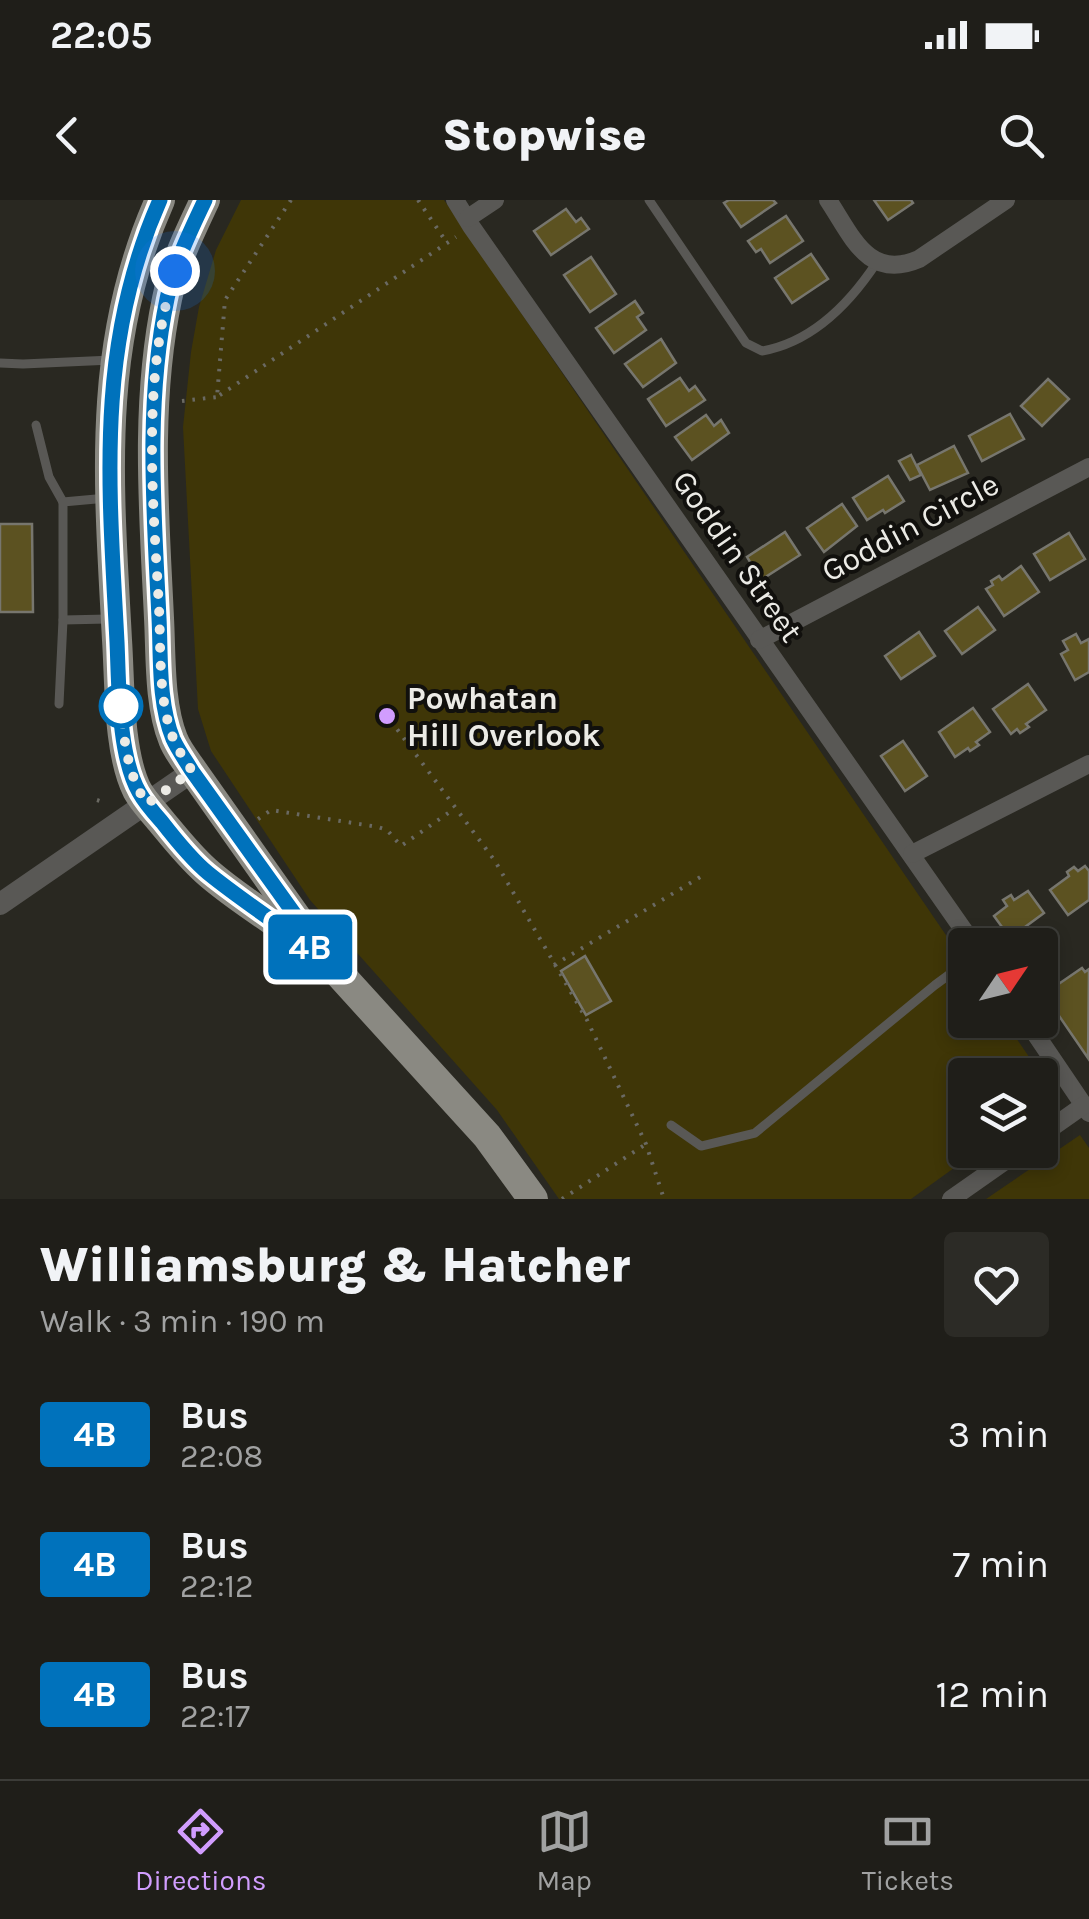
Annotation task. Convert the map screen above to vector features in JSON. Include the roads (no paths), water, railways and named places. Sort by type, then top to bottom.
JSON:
[{"type":"main road","points":[[160,200],[131,280],[111,394],[110,498],[126,752],[137,790],[183,848],[207,872],[326,958]]},
{"type":"main road","points":[[206,200],[183,245],[167,297],[152,435],[164,700],[173,738],[192,771],[326,958],[488,1136],[534,1199]]},
{"type":"street","name":"Goddin Street","points":[[455,200],[962,928]]},
{"type":"street","points":[[470,222],[495,200]]},
{"type":"street","points":[[828,200],[862,251],[877,262],[894,266],[919,260],[1006,200]]},
{"type":"street","name":"Goddin Circle","points":[[759,640],[1089,467]]},
{"type":"street","points":[[912,854],[1089,764]]},
{"type":"street","points":[[0,904],[192,771]]},
{"type":"street","points":[[1039,1038],[1087,1107],[1058,1125]]},
{"type":"street","points":[[951,1199],[995,1168]]},
{"type":"lane","points":[[649,200],[746,343],[762,350],[790,342],[834,315],[860,288],[877,262]]},
{"type":"lane","points":[[0,362],[116,360]]},
{"type":"lane","points":[[36,425],[48,477],[63,502],[59,704]]},
{"type":"lane","points":[[63,502],[110,498]]},
{"type":"lane","points":[[63,620],[116,619]]},
{"type":"lane","points":[[671,1125],[701,1146],[754,1133],[948,975]]},
{"type":"place","name":"Powhatan Hill Overlook","points":[[387,716]]}]
